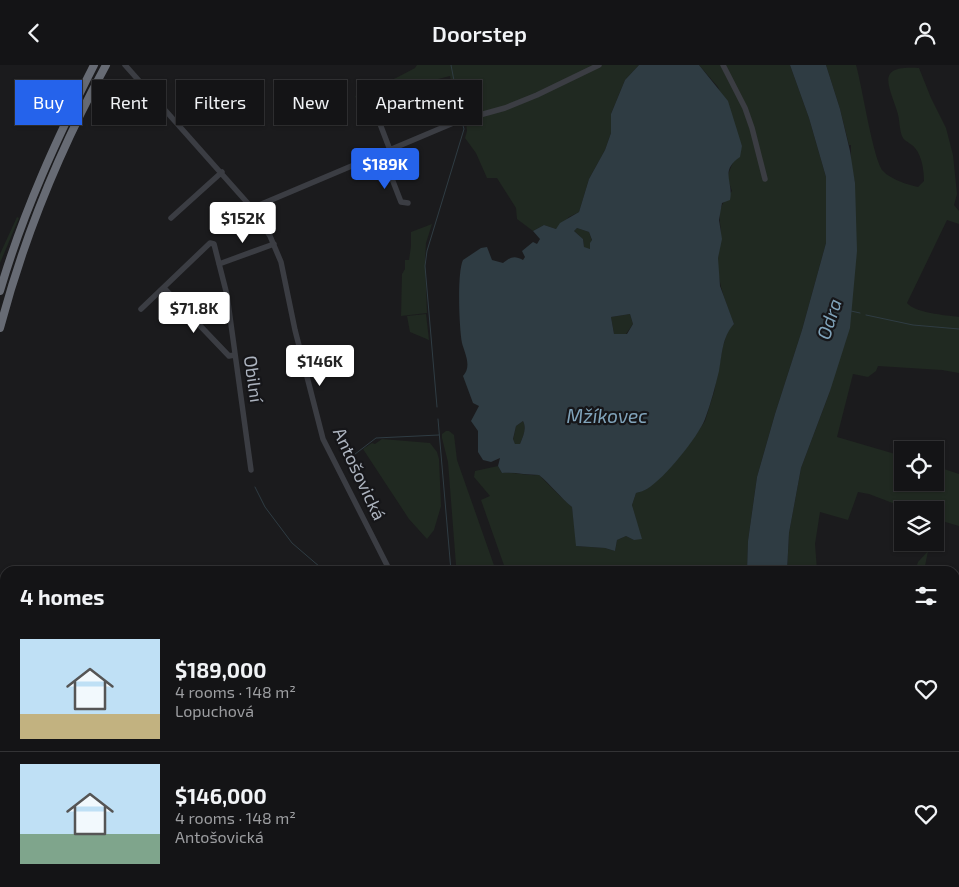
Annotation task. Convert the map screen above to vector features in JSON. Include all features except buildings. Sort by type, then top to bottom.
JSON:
[{"type":"highway","points":[[0,291],[20,231],[45,167],[94,65]]},
{"type":"highway","points":[[0,328],[29,238],[45,196],[106,65]]},
{"type":"street","points":[[252,208],[458,121],[505,108],[598,65]]},
{"type":"street","points":[[724,65],[745,108],[765,179]]},
{"type":"street","name":"Antošovická","points":[[127,66],[265,225],[274,244],[285,277],[295,330],[323,439],[387,566]]},
{"type":"street","points":[[381,125],[390,150]]},
{"type":"street","points":[[382,153],[401,202],[408,203]]},
{"type":"street","points":[[171,218],[220,171]]},
{"type":"street","name":"Obilní","points":[[164,288],[210,243],[214,244],[227,295],[251,470]]},
{"type":"street","points":[[219,264],[274,244]]},
{"type":"street","points":[[141,309],[164,288],[229,356],[234,355]]},
{"type":"shaded area","points":[[417,65],[639,65],[625,80],[611,114],[611,133],[605,150],[589,179],[579,212],[569,217],[556,229],[544,225],[533,231],[517,219],[516,208],[497,178],[487,178],[476,153],[465,138],[466,125],[482,125],[482,80],[451,80],[450,76],[434,80],[391,80],[415,68]]},
{"type":"shaded area","points":[[699,65],[790,65],[809,118],[826,177],[826,243],[802,330],[757,477],[748,541],[747,566],[504,566],[481,500],[490,496],[474,477],[475,471],[498,466],[502,473],[539,475],[572,507],[577,546],[605,548],[615,551],[617,540],[626,536],[634,540],[636,520],[632,505],[636,493],[647,489],[677,460],[705,421],[714,392],[723,346],[728,330],[734,324],[722,291],[718,255],[721,238],[721,209],[732,191],[727,177],[742,146],[718,87]]},
{"type":"shaded area","points":[[826,65],[856,65],[875,152],[883,171],[895,179],[918,187],[924,181],[921,159],[915,148],[902,135],[888,78],[896,70],[919,68],[946,128],[953,155],[957,194],[954,205],[959,211],[959,224],[947,220],[907,303],[923,311],[959,317],[959,373],[942,370],[878,366],[876,371],[868,377],[853,374],[837,437],[894,454],[894,491],[944,491],[944,469],[959,474],[959,526],[944,522],[944,501],[894,501],[894,504],[858,492],[848,520],[820,512],[815,544],[817,566],[787,566],[789,533],[801,468],[830,391],[855,183],[851,164],[851,145],[849,145]]},
{"type":"shaded area","points":[[17,217],[19,218],[0,263],[0,254]]},
{"type":"shaded area","points":[[432,224],[426,243],[427,313],[401,316],[402,274],[405,269],[405,260],[409,260],[411,232]]},
{"type":"shaded area","points":[[577,228],[589,232],[592,241],[590,249],[584,248],[583,239],[574,231]]},
{"type":"shaded area","points":[[426,314],[429,340],[410,332],[407,316]]},
{"type":"shaded area","points":[[630,314],[633,324],[626,334],[614,334],[611,317]]},
{"type":"shaded area","points":[[523,421],[525,430],[520,444],[515,444],[513,440],[516,426]]},
{"type":"shaded area","points":[[449,431],[454,435],[457,460],[494,566],[456,565],[448,462],[442,434]]},
{"type":"shaded area","points":[[382,439],[430,443],[437,452],[441,506],[434,530],[427,539],[409,519],[363,449]]},
{"type":"shaded area","points":[[928,551],[925,566],[917,566],[918,562]]},
{"type":"water","name":"Mžíkovec","points":[[639,65],[699,65],[728,101],[742,146],[740,157],[730,167],[730,200],[722,203],[719,220],[722,239],[718,258],[720,286],[734,324],[725,340],[709,407],[701,427],[680,457],[654,484],[646,490],[636,493],[632,505],[642,539],[634,540],[626,536],[617,540],[615,551],[605,548],[576,546],[572,507],[548,483],[539,475],[502,473],[498,466],[500,458],[491,462],[483,460],[478,452],[478,431],[471,421],[479,406],[473,403],[463,376],[466,372],[467,364],[461,335],[459,287],[463,260],[481,248],[487,247],[492,260],[503,263],[513,257],[523,260],[525,257],[522,251],[533,242],[537,244],[540,239],[533,231],[544,225],[556,229],[560,223],[579,212],[589,179],[605,150],[611,133],[611,114],[625,80]],"holes":[[[577,228],[589,232],[592,240],[590,249],[584,247],[583,239],[574,231]],[[630,314],[633,324],[627,334],[614,334],[611,317]],[[523,421],[525,430],[520,444],[515,444],[513,439],[516,426]]]},
{"type":"water","name":"Odra","points":[[790,65],[826,65],[840,109],[850,151],[855,183],[857,251],[850,328],[830,391],[801,468],[789,533],[787,566],[747,566],[748,541],[757,477],[802,330],[826,243],[826,177],[809,118]]},
{"type":"waterway","points":[[451,65],[454,80]]},
{"type":"waterway","points":[[437,407],[425,266],[427,251],[464,129],[463,125]]},
{"type":"waterway","name":"Odra","points":[[851,311],[860,313]]},
{"type":"waterway","points":[[866,315],[913,325],[959,329]]},
{"type":"waterway","points":[[438,419],[451,566]]},
{"type":"waterway","points":[[346,461],[376,438],[439,435]]},
{"type":"waterway","points":[[255,487],[265,507],[292,543],[319,566]]}]
